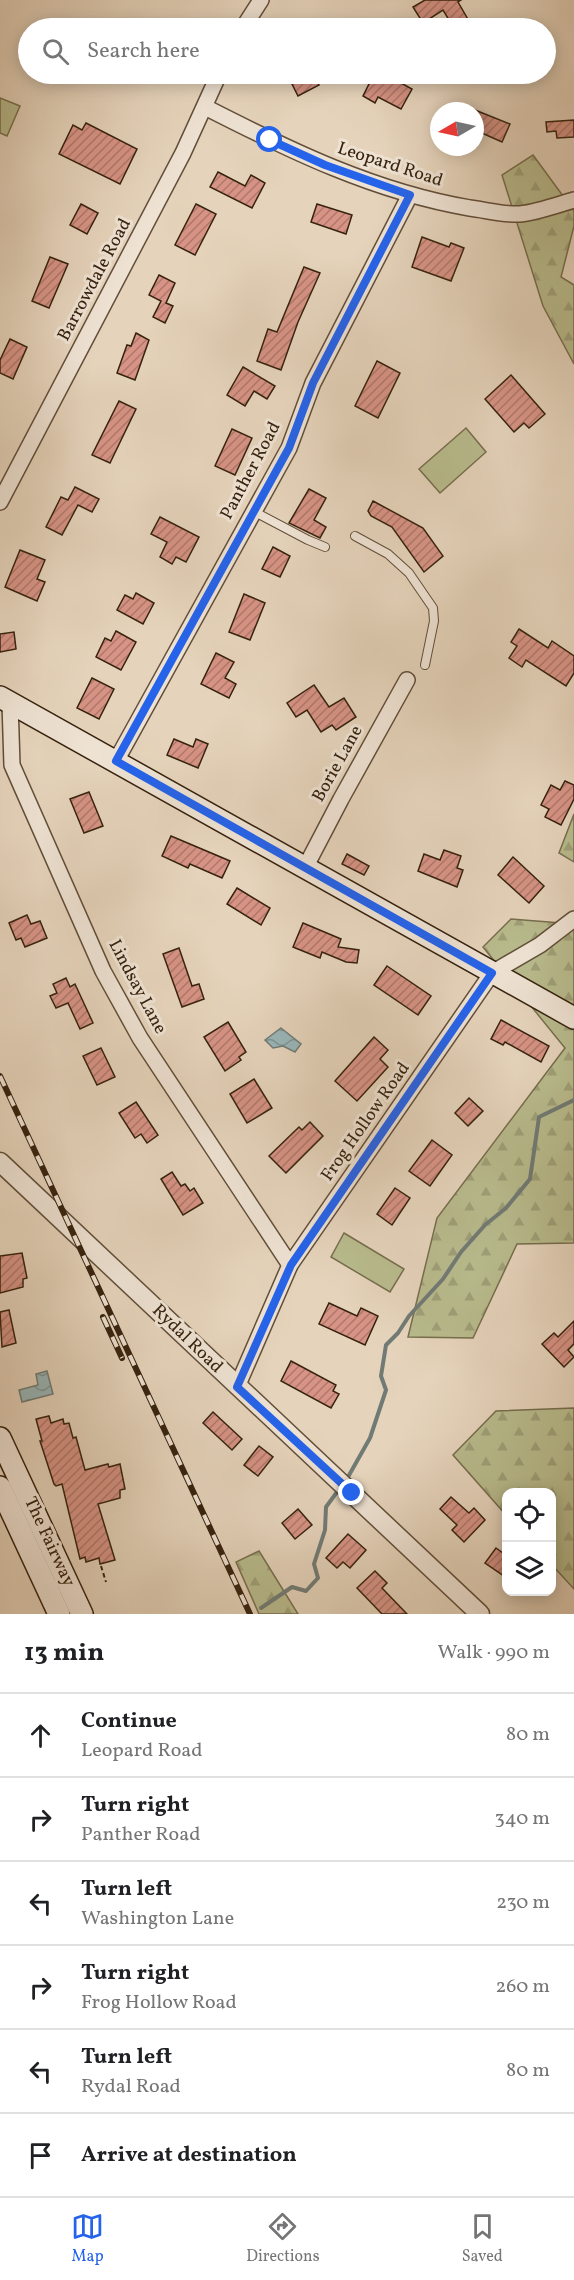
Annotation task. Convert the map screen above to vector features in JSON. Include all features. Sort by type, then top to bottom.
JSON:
[{"type":"main road","points":[[5,700],[574,1017]]},
{"type":"main road","name":"The Fairway","points":[[0,1438],[82,1614]]},
{"type":"main road","name":"The Fairway","points":[[0,1486],[59,1614]]},
{"type":"street","points":[[249,18],[261,0]]},
{"type":"street","name":"Barrowdale Road","points":[[0,502],[178,164],[215,84]]},
{"type":"street","name":"Leopard Road","points":[[205,106],[325,165],[410,195],[510,214],[530,212],[574,200]]},
{"type":"street","name":"Panther Road","points":[[116,761],[289,448],[313,383],[410,195]]},
{"type":"street","name":"Borie Lane","points":[[305,868],[340,799],[407,680]]},
{"type":"street","name":"Lindsay Lane","points":[[5,700],[12,765],[103,971],[140,1038],[291,1265]]},
{"type":"street","name":"Frog Hollow Road","points":[[237,1387],[291,1265],[492,973],[540,945],[574,919]]},
{"type":"street","name":"Rydal Road","points":[[0,1162],[480,1614]]},
{"type":"lane","points":[[253,511],[326,547]]},
{"type":"lane","points":[[356,536],[388,554],[410,573],[433,608],[434,621],[425,665]]},
{"type":"path","points":[[101,1566],[106,1582]]},
{"type":"green space","points":[[0,98],[20,106],[7,136],[0,133]]},
{"type":"green space","points":[[533,155],[574,211],[574,226],[561,277],[574,285],[574,364],[543,306],[502,175]]},
{"type":"green space","points":[[466,428],[486,452],[440,493],[419,469]]},
{"type":"green space","points":[[574,814],[574,862],[559,853]]},
{"type":"green space","points":[[511,919],[574,924],[574,1243],[517,1244],[473,1338],[408,1337],[437,1218],[565,1048],[483,947]]},
{"type":"green space","points":[[344,1233],[404,1269],[390,1292],[331,1257]]},
{"type":"green space","points":[[574,1408],[574,1589],[556,1569],[556,1488],[502,1488],[502,1510],[453,1455],[496,1411]]},
{"type":"green space","points":[[259,1551],[298,1614],[259,1614],[236,1562]]},
{"type":"water","points":[[281,1028],[301,1044],[295,1052],[283,1046],[273,1048],[265,1040]]},
{"type":"water","points":[[47,1371],[53,1394],[22,1402],[19,1390],[38,1385],[36,1374]]},
{"type":"building","points":[[425,0],[461,0],[458,2],[467,18],[448,18],[443,10],[431,18],[420,18],[413,7]]},
{"type":"building","points":[[292,84],[318,84],[319,85],[298,96]]},
{"type":"building","points":[[369,84],[403,84],[412,89],[401,109],[378,97],[375,103],[363,96]]},
{"type":"building","points":[[484,114],[510,124],[502,142],[484,134]]},
{"type":"building","points":[[574,120],[574,137],[557,138],[556,131],[547,132],[546,122]]},
{"type":"building","points":[[86,123],[137,149],[120,184],[59,154],[73,125],[82,130]]},
{"type":"building","points":[[218,172],[245,186],[251,175],[265,183],[252,208],[210,187]]},
{"type":"building","points":[[81,204],[98,213],[87,234],[70,225]]},
{"type":"building","points":[[196,204],[216,214],[195,255],[175,245]]},
{"type":"building","points":[[317,204],[352,215],[346,234],[311,222]]},
{"type":"building","points":[[422,237],[449,247],[451,243],[464,248],[451,281],[412,267]]},
{"type":"building","points":[[50,257],[68,264],[49,308],[32,301]]},
{"type":"building","points":[[304,267],[320,273],[298,322],[281,370],[257,361],[268,329],[277,332]]},
{"type":"building","points":[[159,275],[175,283],[166,303],[173,306],[165,323],[153,317],[161,301],[149,295]]},
{"type":"building","points":[[136,333],[149,340],[135,380],[117,373],[127,345],[131,346]]},
{"type":"building","points":[[10,339],[27,347],[13,379],[0,373],[0,360]]},
{"type":"building","points":[[377,361],[400,373],[378,418],[355,406]]},
{"type":"building","points":[[243,367],[275,386],[267,399],[254,391],[245,406],[227,395]]},
{"type":"building","points":[[511,375],[545,414],[529,428],[524,423],[514,432],[485,399]]},
{"type":"building","points":[[119,401],[136,409],[110,463],[92,455]]},
{"type":"building","points":[[232,429],[252,438],[235,475],[215,466]]},
{"type":"building","points":[[75,487],[99,499],[92,512],[78,505],[62,535],[46,527],[61,497],[68,500]]},
{"type":"building","points":[[309,489],[326,498],[314,520],[326,527],[320,538],[289,523]]},
{"type":"building","points":[[373,501],[423,528],[443,556],[424,572],[392,527],[371,516],[368,511]]},
{"type":"building","points":[[160,517],[199,537],[186,562],[176,557],[172,564],[160,557],[167,542],[151,534]]},
{"type":"building","points":[[273,547],[290,556],[280,577],[262,569]]},
{"type":"building","points":[[20,550],[45,560],[37,579],[45,582],[37,601],[5,587]]},
{"type":"building","points":[[136,593],[154,603],[143,624],[117,610],[125,595],[133,599]]},
{"type":"building","points":[[244,594],[265,603],[250,640],[229,632]]},
{"type":"building","points":[[519,629],[548,648],[552,641],[574,656],[574,673],[566,686],[526,660],[522,667],[509,658],[517,646],[511,642]]},
{"type":"building","points":[[116,631],[136,642],[121,670],[96,657],[105,638],[111,641]]},
{"type":"building","points":[[14,632],[16,649],[0,652],[0,634]]},
{"type":"building","points":[[216,653],[234,662],[225,678],[236,684],[229,698],[201,684]]},
{"type":"building","points":[[92,678],[114,689],[99,719],[77,708]]},
{"type":"building","points":[[314,685],[329,707],[344,698],[356,717],[336,730],[332,725],[321,732],[307,710],[296,717],[287,703]]},
{"type":"building","points":[[174,739],[193,747],[196,739],[208,744],[198,768],[167,755]]},
{"type":"building","points":[[565,781],[574,785],[574,799],[561,825],[545,817],[549,809],[541,805],[551,785],[560,790]]},
{"type":"building","points":[[89,792],[103,826],[84,833],[70,799]]},
{"type":"building","points":[[171,836],[230,861],[222,878],[190,864],[188,868],[162,856]]},
{"type":"building","points":[[444,850],[461,856],[457,868],[463,870],[457,887],[418,871],[424,854],[440,860]]},
{"type":"building","points":[[347,854],[369,866],[364,875],[342,864]]},
{"type":"building","points":[[513,857],[544,886],[529,903],[498,875]]},
{"type":"building","points":[[237,888],[270,908],[261,925],[227,904]]},
{"type":"building","points":[[27,915],[31,924],[40,921],[47,938],[25,947],[21,938],[16,940],[9,923]]},
{"type":"building","points":[[303,923],[341,939],[338,947],[359,950],[357,963],[346,962],[322,952],[320,958],[293,947]]},
{"type":"building","points":[[179,948],[192,986],[199,984],[204,999],[182,1007],[163,954]]},
{"type":"building","points":[[387,966],[431,996],[418,1015],[374,985]]},
{"type":"building","points":[[66,978],[70,987],[75,984],[93,1023],[80,1029],[68,1003],[56,1008],[50,996],[57,993],[53,984]]},
{"type":"building","points":[[501,1020],[549,1046],[541,1062],[505,1042],[503,1045],[491,1039]]},
{"type":"building","points":[[228,1022],[246,1052],[239,1057],[241,1060],[225,1071],[204,1037]]},
{"type":"building","points":[[374,1037],[388,1050],[380,1059],[388,1067],[357,1101],[335,1081]]},
{"type":"building","points":[[101,1048],[115,1077],[97,1085],[83,1056]]},
{"type":"building","points":[[254,1079],[272,1108],[247,1123],[230,1094]]},
{"type":"building","points":[[469,1098],[483,1111],[468,1126],[455,1113]]},
{"type":"building","points":[[136,1102],[158,1135],[147,1143],[141,1134],[135,1138],[119,1113]]},
{"type":"building","points":[[310,1122],[323,1136],[286,1173],[269,1156],[299,1127],[302,1130]]},
{"type":"building","points":[[432,1140],[452,1155],[430,1186],[409,1171]]},
{"type":"building","points":[[172,1172],[181,1186],[185,1184],[190,1191],[194,1188],[203,1203],[183,1215],[161,1179]]},
{"type":"building","points":[[395,1188],[410,1198],[392,1225],[377,1214]]},
{"type":"building","points":[[22,1253],[27,1278],[23,1279],[23,1287],[0,1293],[0,1256]]},
{"type":"building","points":[[329,1303],[357,1316],[361,1308],[378,1316],[365,1345],[319,1324]]},
{"type":"building","points":[[9,1310],[16,1343],[2,1347],[0,1312]]},
{"type":"building","points":[[574,1321],[574,1344],[568,1350],[574,1357],[564,1367],[542,1344],[554,1333],[558,1337]]},
{"type":"building","points":[[291,1361],[336,1385],[333,1391],[339,1394],[331,1408],[281,1381]]},
{"type":"building","points":[[213,1412],[242,1439],[232,1450],[203,1423]]},
{"type":"building","points":[[49,1416],[51,1423],[63,1419],[64,1424],[69,1423],[73,1438],[76,1437],[85,1470],[108,1464],[109,1467],[120,1464],[125,1489],[120,1490],[120,1498],[98,1504],[115,1560],[100,1564],[99,1558],[86,1562],[85,1557],[80,1559],[62,1484],[56,1486],[54,1484],[40,1441],[42,1441],[36,1419]]},
{"type":"building","points":[[259,1446],[273,1457],[258,1476],[244,1465]]},
{"type":"building","points":[[451,1497],[469,1513],[474,1508],[485,1520],[464,1542],[452,1530],[457,1525],[440,1509]]},
{"type":"building","points":[[298,1509],[312,1525],[295,1539],[282,1523]]},
{"type":"building","points":[[348,1534],[366,1550],[350,1568],[343,1562],[337,1568],[326,1558]]},
{"type":"building","points":[[496,1548],[502,1552],[502,1575],[485,1563]]},
{"type":"building","points":[[375,1571],[387,1583],[382,1588],[407,1614],[382,1614],[357,1588]]},
{"type":"waterway","points":[[348,1477],[370,1438],[386,1390],[381,1376],[386,1345],[443,1279],[461,1252],[485,1225],[506,1208],[530,1179],[539,1117],[574,1100]]},
{"type":"waterway","points":[[261,1608],[292,1587],[306,1591],[318,1578],[314,1564],[325,1530],[326,1507],[337,1492]]},
{"type":"railway","points":[[0,1076],[250,1614]]},
{"type":"railway","points":[[103,1317],[122,1358]]},
{"type":"route","points":[[270,140],[325,165],[410,195],[313,383],[289,448],[116,761],[492,973],[411,1094],[291,1265],[237,1387],[352,1493]]}]
